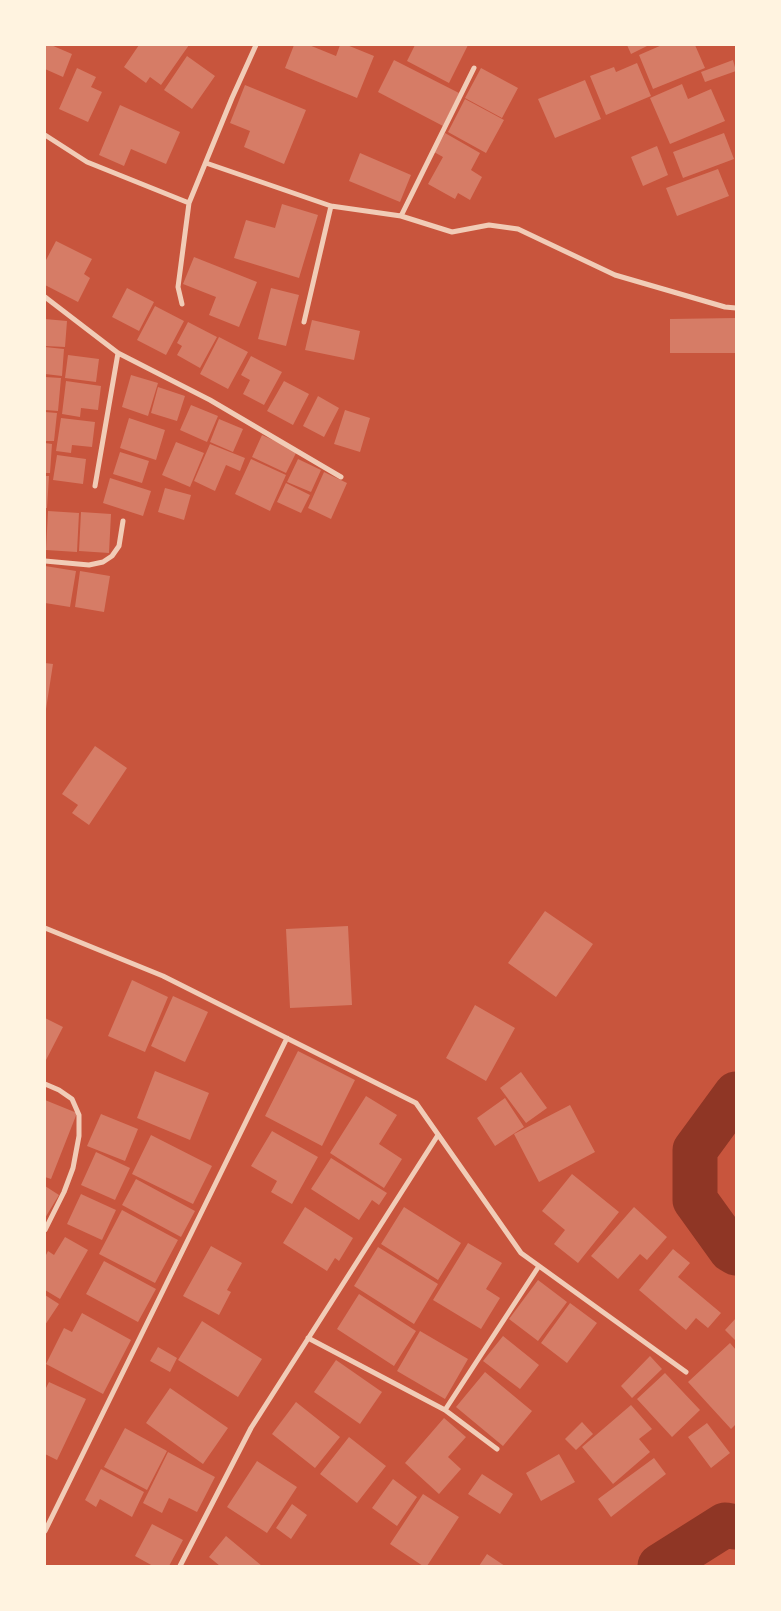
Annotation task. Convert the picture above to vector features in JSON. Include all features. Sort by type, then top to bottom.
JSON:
[{"type":"street","points":[[182,304],[178,287],[190,203],[232,98],[256,45]]},
{"type":"street","points":[[401,216],[474,68]]},
{"type":"street","points":[[45,135],[88,162],[190,203]]},
{"type":"street","points":[[206,164],[331,206],[401,216],[452,232],[489,225],[518,229],[615,275],[725,307],[736,308]]},
{"type":"street","points":[[304,322],[331,206]]},
{"type":"street","points":[[45,297],[118,353],[210,400],[341,477]]},
{"type":"street","points":[[95,486],[118,353]]},
{"type":"street","points":[[45,561],[90,565],[103,562],[112,556],[119,546],[123,521]]},
{"type":"street","points":[[45,928],[163,976],[416,1103],[521,1253],[686,1372]]},
{"type":"street","points":[[45,1532],[287,1038]]},
{"type":"street","points":[[45,1084],[59,1090],[72,1099],[79,1116],[78,1136],[72,1168],[64,1192],[45,1230]]},
{"type":"street","points":[[180,1566],[251,1428],[438,1135]]},
{"type":"street","points":[[445,1410],[539,1266]]},
{"type":"street","points":[[308,1338],[445,1410],[497,1449]]},
{"type":"building","points":[[45,45],[51,45],[72,54],[63,77],[45,69]]},
{"type":"building","points":[[139,45],[189,45],[161,85],[150,77],[146,83],[124,67]]},
{"type":"building","points":[[294,45],[309,45],[336,56],[340,45],[347,45],[374,56],[357,98],[285,68]]},
{"type":"building","points":[[415,45],[468,45],[449,83],[407,61]]},
{"type":"building","points":[[627,45],[649,45],[631,54]]},
{"type":"building","points":[[662,45],[695,45],[705,68],[653,89],[639,55]]},
{"type":"building","points":[[187,56],[215,76],[192,109],[164,90]]},
{"type":"building","points":[[394,60],[459,93],[443,126],[378,92]]},
{"type":"building","points":[[733,60],[736,71],[705,82],[701,72]]},
{"type":"building","points":[[637,63],[651,96],[606,115],[590,76],[614,67],[616,72]]},
{"type":"building","points":[[77,68],[96,77],[91,87],[102,92],[88,122],[59,109]]},
{"type":"building","points":[[481,68],[518,88],[502,118],[465,98]]},
{"type":"building","points":[[585,80],[601,119],[555,138],[538,99]]},
{"type":"building","points":[[682,84],[688,99],[711,89],[725,121],[670,144],[650,98]]},
{"type":"building","points":[[245,85],[306,110],[284,164],[244,147],[250,131],[230,123]]},
{"type":"building","points":[[465,99],[504,120],[486,153],[448,132]]},
{"type":"building","points":[[120,105],[180,132],[166,164],[131,149],[124,166],[99,155]]},
{"type":"building","points":[[445,133],[480,153],[471,170],[482,177],[470,200],[458,193],[455,199],[428,184],[443,157],[434,152]]},
{"type":"building","points":[[724,133],[734,159],[683,178],[673,152]]},
{"type":"building","points":[[657,146],[668,175],[643,186],[631,157]]},
{"type":"building","points":[[360,153],[411,175],[400,202],[349,181]]},
{"type":"building","points":[[718,169],[729,196],[677,216],[666,188]]},
{"type":"building","points":[[282,204],[318,215],[299,278],[234,258],[246,220],[275,228]]},
{"type":"building","points":[[56,241],[92,259],[84,274],[90,278],[78,302],[45,285],[45,262]]},
{"type":"building","points":[[194,257],[257,282],[239,327],[209,315],[216,297],[183,284]]},
{"type":"building","points":[[127,288],[154,302],[139,331],[112,317]]},
{"type":"building","points":[[271,288],[299,295],[286,346],[258,339]]},
{"type":"building","points":[[155,306],[184,321],[166,355],[137,340]]},
{"type":"building","points":[[736,318],[736,353],[670,353],[670,319]]},
{"type":"building","points":[[45,319],[67,321],[65,347],[45,346]]},
{"type":"building","points":[[312,320],[360,331],[354,360],[305,350]]},
{"type":"building","points":[[188,322],[217,337],[200,368],[177,355],[182,346],[177,343]]},
{"type":"building","points":[[219,337],[248,352],[228,389],[200,374]]},
{"type":"building","points":[[45,347],[64,349],[62,376],[45,374]]},
{"type":"building","points":[[68,355],[99,359],[96,382],[65,378]]},
{"type":"building","points":[[251,356],[282,372],[264,405],[243,394],[250,380],[241,375]]},
{"type":"building","points":[[131,375],[158,383],[148,416],[122,407]]},
{"type":"building","points":[[45,377],[61,378],[58,411],[45,410]]},
{"type":"building","points":[[66,381],[101,386],[98,410],[81,408],[80,417],[62,414]]},
{"type":"building","points":[[284,381],[309,394],[293,425],[267,411]]},
{"type":"building","points":[[158,387],[185,396],[177,421],[151,413]]},
{"type":"building","points":[[318,396],[339,408],[324,437],[303,426]]},
{"type":"building","points":[[191,405],[218,416],[207,442],[180,430]]},
{"type":"building","points":[[345,410],[370,418],[360,452],[334,444]]},
{"type":"building","points":[[45,412],[57,413],[54,441],[45,441]]},
{"type":"building","points":[[61,418],[95,422],[92,447],[72,445],[71,453],[56,451]]},
{"type":"building","points":[[129,418],[165,430],[156,460],[120,448]]},
{"type":"building","points":[[219,419],[243,429],[233,452],[210,442]]},
{"type":"building","points":[[262,435],[297,451],[286,473],[252,457]]},
{"type":"building","points":[[176,442],[204,453],[190,487],[162,475]]},
{"type":"building","points":[[45,443],[52,444],[50,473],[45,473]]},
{"type":"building","points":[[210,444],[245,458],[240,471],[226,465],[215,491],[194,481]]},
{"type":"building","points":[[120,452],[149,461],[142,483],[113,474]]},
{"type":"building","points":[[57,455],[86,459],[83,484],[53,480]]},
{"type":"building","points":[[251,459],[286,475],[270,511],[235,494]]},
{"type":"building","points":[[298,459],[321,470],[311,492],[287,482]]},
{"type":"building","points":[[324,472],[347,483],[331,519],[308,508]]},
{"type":"building","points":[[45,476],[49,476],[47,508],[45,508]]},
{"type":"building","points":[[110,478],[151,491],[143,516],[103,503]]},
{"type":"building","points":[[286,483],[310,495],[301,513],[277,502]]},
{"type":"building","points":[[165,488],[191,495],[184,520],[158,512]]},
{"type":"building","points":[[48,511],[79,513],[77,552],[46,550]]},
{"type":"building","points":[[81,512],[111,514],[109,553],[79,551]]},
{"type":"building","points":[[45,566],[76,571],[70,607],[45,603]]},
{"type":"building","points":[[80,571],[110,576],[104,612],[75,607]]},
{"type":"building","points":[[45,663],[53,664],[46,709],[45,709]]},
{"type":"building","points":[[95,746],[127,768],[89,825],[72,813],[78,805],[62,794]]},
{"type":"building","points":[[545,911],[593,944],[556,997],[508,963]]},
{"type":"building","points":[[348,926],[352,1005],[290,1008],[286,929]]},
{"type":"building","points":[[132,980],[168,997],[145,1052],[108,1036]]},
{"type":"building","points":[[173,996],[208,1012],[185,1062],[151,1046]]},
{"type":"building","points":[[475,1005],[515,1028],[486,1081],[446,1058]]},
{"type":"building","points":[[45,1018],[63,1027],[45,1062]]},
{"type":"building","points":[[298,1051],[355,1080],[322,1146],[265,1116]]},
{"type":"building","points":[[155,1071],[209,1093],[190,1140],[137,1118]]},
{"type":"building","points":[[521,1072],[547,1108],[526,1123],[500,1088]]},
{"type":"building","points":[[366,1096],[397,1115],[379,1144],[402,1159],[384,1188],[330,1153]]},
{"type":"building","points":[[505,1098],[524,1127],[495,1146],[477,1118]]},
{"type":"building","points":[[45,1100],[77,1113],[51,1179],[45,1177]]},
{"type":"building","points":[[570,1105],[595,1152],[539,1182],[514,1134]]},
{"type":"building","points":[[101,1114],[138,1129],[125,1161],[87,1146]]},
{"type":"building","points":[[272,1131],[318,1157],[292,1204],[271,1192],[277,1181],[251,1166]]},
{"type":"building","points":[[151,1135],[212,1166],[193,1204],[132,1174]]},
{"type":"building","points":[[96,1152],[130,1168],[115,1200],[81,1185]]},
{"type":"building","points":[[331,1158],[387,1193],[379,1205],[372,1200],[359,1220],[311,1189]]},
{"type":"building","points":[[572,1174],[619,1212],[578,1263],[554,1244],[565,1230],[542,1211]]},
{"type":"building","points":[[136,1179],[195,1211],[181,1237],[122,1205]]},
{"type":"building","points":[[45,1186],[59,1195],[45,1218]]},
{"type":"building","points":[[81,1194],[116,1210],[102,1240],[67,1224]]},
{"type":"building","points":[[305,1207],[353,1238],[339,1261],[335,1258],[327,1271],[283,1243]]},
{"type":"building","points":[[404,1207],[461,1243],[438,1280],[381,1244]]},
{"type":"building","points":[[634,1207],[667,1237],[647,1260],[640,1254],[618,1279],[591,1256]]},
{"type":"building","points":[[122,1210],[178,1240],[155,1283],[99,1254]]},
{"type":"building","points":[[65,1237],[88,1250],[60,1299],[45,1290],[45,1257],[48,1251],[54,1255]]},
{"type":"building","points":[[468,1243],[502,1263],[486,1289],[500,1298],[481,1329],[433,1300]]},
{"type":"building","points":[[211,1246],[242,1263],[227,1290],[231,1292],[219,1315],[183,1296]]},
{"type":"building","points":[[378,1247],[438,1284],[414,1324],[354,1286]]},
{"type":"building","points":[[673,1249],[690,1263],[678,1277],[721,1313],[708,1328],[696,1318],[686,1330],[639,1290]]},
{"type":"building","points":[[104,1261],[156,1289],[138,1322],[86,1294]]},
{"type":"building","points":[[538,1280],[567,1302],[538,1341],[509,1319]]},
{"type":"building","points":[[359,1294],[416,1331],[394,1366],[337,1329]]},
{"type":"building","points":[[45,1295],[59,1304],[45,1325]]},
{"type":"building","points":[[570,1303],[597,1323],[567,1363],[541,1343]]},
{"type":"building","points":[[82,1313],[131,1340],[103,1394],[46,1364],[64,1328],[72,1332]]},
{"type":"building","points":[[736,1318],[736,1341],[725,1330]]},
{"type":"building","points":[[202,1321],[262,1359],[238,1397],[178,1360]]},
{"type":"building","points":[[420,1331],[468,1359],[445,1399],[397,1371]]},
{"type":"building","points":[[503,1336],[539,1365],[520,1389],[483,1361]]},
{"type":"building","points":[[730,1343],[736,1350],[736,1424],[731,1429],[688,1382]]},
{"type":"building","points":[[158,1347],[177,1358],[170,1372],[150,1361]]},
{"type":"building","points":[[650,1356],[662,1369],[632,1398],[621,1386]]},
{"type":"building","points":[[336,1360],[382,1392],[360,1424],[314,1392]]},
{"type":"building","points":[[485,1372],[532,1411],[503,1446],[456,1407]]},
{"type":"building","points":[[665,1373],[700,1410],[672,1437],[637,1399]]},
{"type":"building","points":[[49,1382],[86,1399],[57,1460],[45,1454],[45,1390]]},
{"type":"building","points":[[170,1388],[228,1428],[203,1464],[146,1423]]},
{"type":"building","points":[[296,1402],[340,1437],[315,1468],[272,1434]]},
{"type":"building","points":[[631,1405],[652,1429],[639,1439],[650,1452],[613,1484],[582,1447]]},
{"type":"building","points":[[444,1418],[466,1437],[448,1457],[461,1469],[439,1494],[405,1463]]},
{"type":"building","points":[[582,1422],[593,1434],[576,1450],[565,1439]]},
{"type":"building","points":[[707,1423],[730,1453],[711,1468],[688,1437]]},
{"type":"building","points":[[125,1428],[167,1451],[147,1490],[104,1467]]},
{"type":"building","points":[[349,1437],[386,1466],[357,1503],[320,1474]]},
{"type":"building","points":[[168,1452],[215,1477],[197,1512],[169,1498],[162,1513],[143,1503]]},
{"type":"building","points":[[559,1454],[575,1482],[541,1501],[526,1473]]},
{"type":"building","points":[[654,1458],[666,1474],[611,1517],[598,1499]]},
{"type":"building","points":[[257,1461],[297,1487],[267,1533],[227,1507]]},
{"type":"building","points":[[101,1469],[144,1492],[132,1517],[100,1499],[96,1507],[85,1500]]},
{"type":"building","points":[[482,1474],[513,1494],[500,1514],[468,1494]]},
{"type":"building","points":[[393,1479],[417,1497],[397,1526],[372,1508]]},
{"type":"building","points":[[423,1494],[459,1517],[427,1566],[423,1566],[390,1544]]},
{"type":"building","points":[[292,1504],[307,1515],[291,1539],[276,1528]]},
{"type":"building","points":[[152,1524],[183,1540],[169,1566],[153,1566],[135,1556]]},
{"type":"building","points":[[226,1536],[262,1566],[220,1566],[209,1557]]},
{"type":"building","points":[[487,1554],[505,1566],[479,1566]]},
{"type":"waterway","points":[[736,1094],[695,1150],[695,1200],[731,1250],[736,1253]]},
{"type":"waterway","points":[[660,1566],[725,1525],[736,1527]]}]
